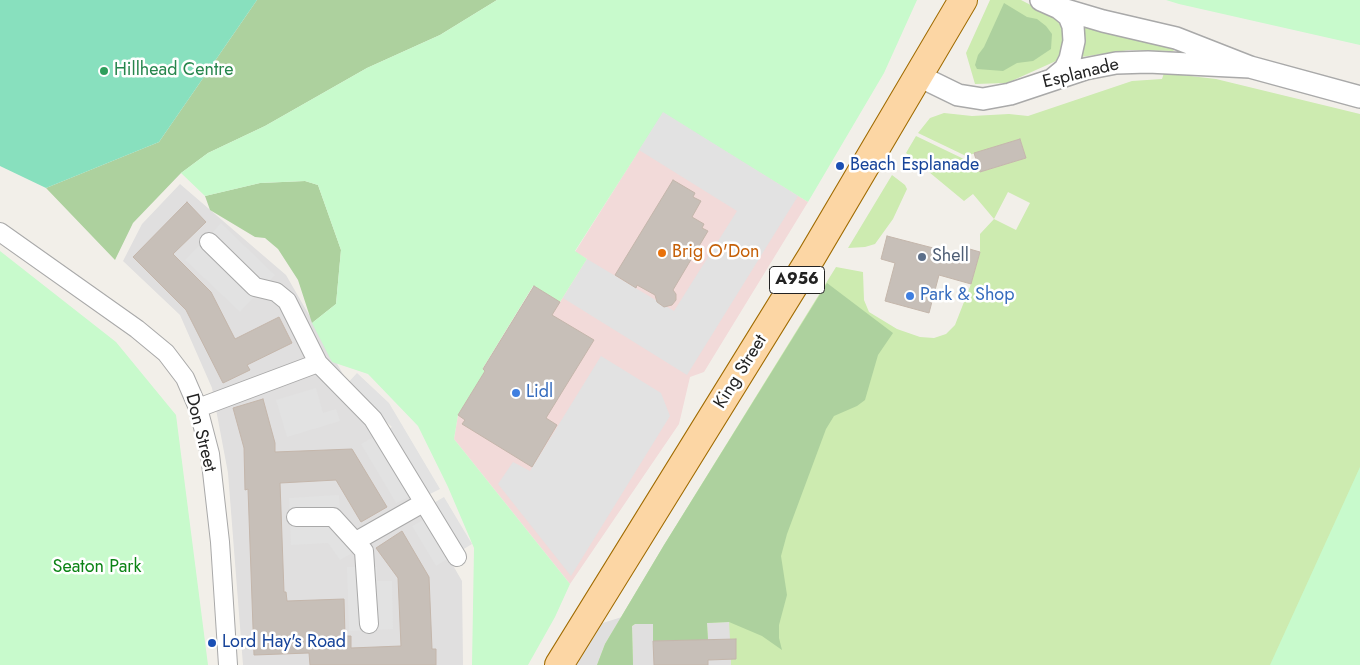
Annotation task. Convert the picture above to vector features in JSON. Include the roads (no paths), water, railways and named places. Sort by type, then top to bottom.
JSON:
[{"type":"main road","name":"King Street","points":[[919,76],[923,56],[944,0]]},
{"type":"main road","name":"King Street","points":[[559,665],[812,256],[963,0]]},
{"type":"street","name":"Esplanade","points":[[1050,4],[1176,38],[1250,67],[1360,97]]},
{"type":"street","points":[[1050,4],[1071,21],[1074,40],[1067,64],[1053,79]]},
{"type":"street","name":"Esplanade","points":[[919,76],[958,95],[983,99],[1010,94],[1053,79],[1116,63],[1148,62],[1250,67]]},
{"type":"street","name":"Don Street","points":[[0,232],[137,328],[166,353],[185,378],[198,408],[210,454],[220,542],[228,665]]},
{"type":"street","points":[[209,242],[255,287],[282,296],[318,363],[373,419],[457,557]]},
{"type":"street","points":[[198,408],[318,363]]},
{"type":"street","points":[[356,541],[423,503]]},
{"type":"street","points":[[296,518],[333,517],[356,541],[366,557],[368,624]]},
{"type":"place","name":"Hillhead Centre","points":[[104,71]]},
{"type":"place","name":"Beach Esplanade","points":[[840,166]]},
{"type":"place","name":"Brig O'Don","points":[[662,253]]},
{"type":"place","name":"Shell","points":[[922,257]]},
{"type":"place","name":"Park & Shop","points":[[910,296]]},
{"type":"place","name":"Lidl","points":[[516,393]]},
{"type":"place","name":"Lord Hay's Road","points":[[212,643]]},
{"type":"park label","name":"Seaton Park","points":[[97,568]]}]
